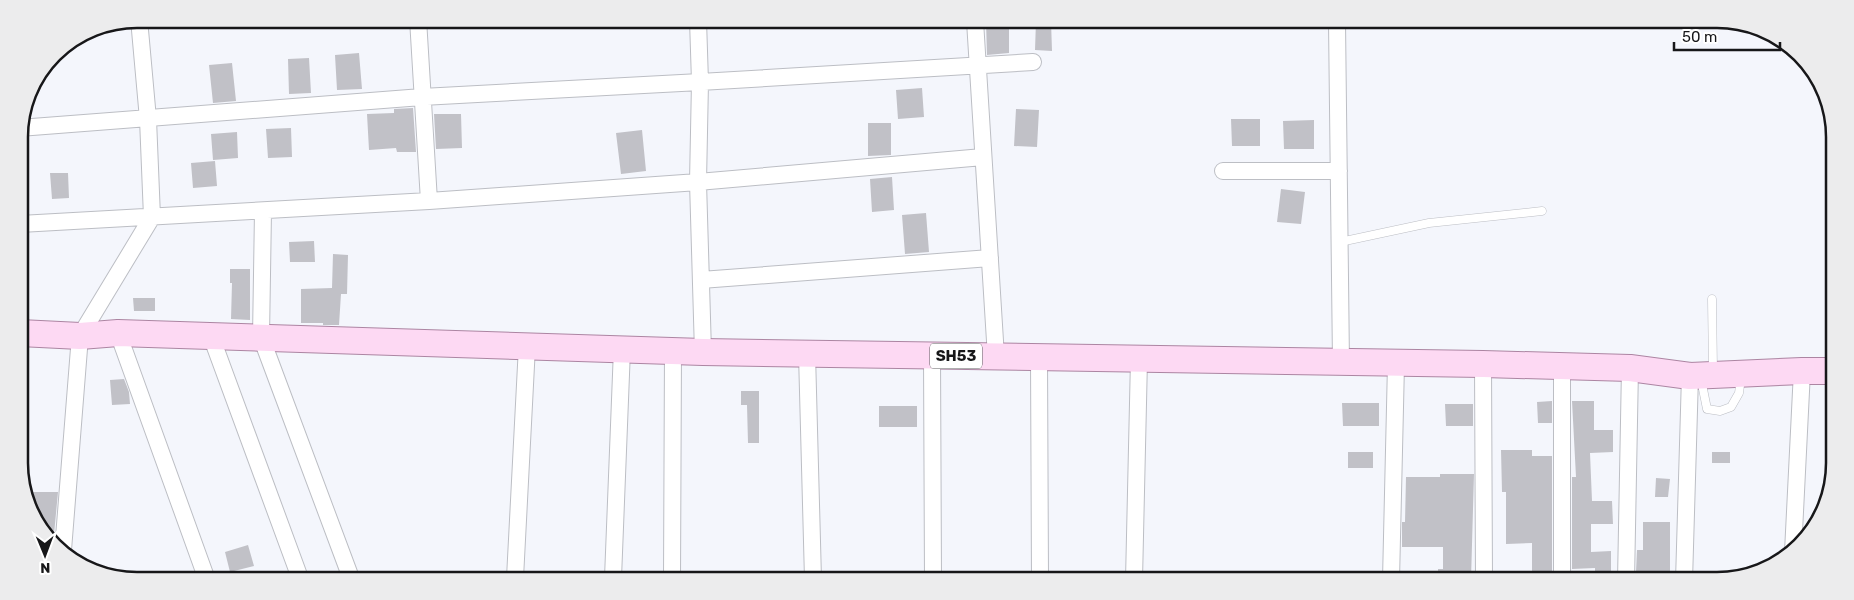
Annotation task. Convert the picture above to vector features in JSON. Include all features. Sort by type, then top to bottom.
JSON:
[{"type":"main road","name":"SH53","points":[[28,333],[80,336],[118,333],[704,352],[1483,364],[1630,368],[1701,376],[1826,371]]},
{"type":"street","points":[[64,530],[80,336],[152,217],[148,119],[140,28]]},
{"type":"street","points":[[418,28],[429,202]]},
{"type":"street","points":[[698,28],[700,82],[698,182],[704,352]]},
{"type":"street","points":[[975,28],[996,357]]},
{"type":"street","points":[[1337,28],[1341,363]]},
{"type":"street","points":[[28,127],[422,96],[1033,62]]},
{"type":"street","points":[[28,224],[429,202],[698,182],[983,157]]},
{"type":"street","points":[[1222,171],[1339,171]]},
{"type":"street","points":[[263,211],[261,338],[349,572]]},
{"type":"street","points":[[701,280],[990,258]]},
{"type":"street","points":[[118,333],[204,572]]},
{"type":"street","points":[[211,336],[298,572]]},
{"type":"street","points":[[516,572],[527,346]]},
{"type":"street","points":[[613,572],[622,349]]},
{"type":"street","points":[[672,572],[673,351]]},
{"type":"street","points":[[808,354],[812,572]]},
{"type":"street","points":[[932,356],[933,572]]},
{"type":"street","points":[[1039,358],[1040,572]]},
{"type":"street","points":[[1134,572],[1139,360]]},
{"type":"street","points":[[1391,572],[1396,364]]},
{"type":"street","points":[[1483,364],[1484,572]]},
{"type":"street","points":[[1562,367],[1562,572]]},
{"type":"street","points":[[1626,572],[1630,368]]},
{"type":"street","points":[[1794,540],[1802,371]]},
{"type":"street","points":[[1685,572],[1701,376]]},
{"type":"lane","points":[[1340,242],[1429,223],[1542,211]]},
{"type":"lane","points":[[1712,299],[1701,376],[1708,409],[1720,411],[1731,407],[1739,393],[1742,374]]},
{"type":"building","points":[[986,28],[1009,28],[1009,53],[987,55]]},
{"type":"building","points":[[1036,28],[1051,28],[1052,51],[1035,50]]},
{"type":"building","points":[[359,53],[362,89],[337,90],[335,55]]},
{"type":"building","points":[[309,58],[311,93],[289,94],[288,59]]},
{"type":"building","points":[[232,63],[236,101],[213,103],[209,65]]},
{"type":"building","points":[[922,88],[924,117],[898,119],[896,90]]},
{"type":"building","points":[[413,108],[416,152],[397,152],[396,148],[369,150],[367,114],[394,113],[394,109]]},
{"type":"building","points":[[1016,109],[1039,110],[1037,147],[1014,146]]},
{"type":"building","points":[[434,114],[461,114],[462,148],[436,149]]},
{"type":"building","points":[[1231,119],[1260,119],[1260,146],[1232,146]]},
{"type":"building","points":[[1314,120],[1314,149],[1284,149],[1283,121]]},
{"type":"building","points":[[868,123],[891,123],[891,155],[868,156]]},
{"type":"building","points":[[291,128],[292,157],[268,158],[266,129]]},
{"type":"building","points":[[642,130],[646,171],[621,174],[616,133]]},
{"type":"building","points":[[237,132],[238,158],[213,160],[211,134]]},
{"type":"building","points":[[215,161],[217,186],[193,188],[191,163]]},
{"type":"building","points":[[50,173],[68,173],[69,198],[52,199]]},
{"type":"building","points":[[892,177],[894,210],[872,212],[870,179]]},
{"type":"building","points":[[1281,189],[1305,192],[1301,224],[1277,222]]},
{"type":"building","points":[[926,213],[929,252],[905,254],[902,215]]},
{"type":"building","points":[[314,241],[315,262],[290,262],[289,242]]},
{"type":"building","points":[[333,254],[348,255],[347,294],[341,294],[339,325],[301,323],[301,289],[332,288]]},
{"type":"building","points":[[230,269],[250,269],[250,320],[231,319],[232,283],[230,283]]},
{"type":"building","points":[[133,298],[155,298],[155,311],[134,311]]},
{"type":"building","points":[[124,379],[129,392],[130,404],[112,405],[110,380]]},
{"type":"building","points":[[741,391],[759,391],[759,443],[748,443],[747,405],[741,405]]},
{"type":"building","points":[[1552,401],[1552,423],[1538,423],[1537,402]]},
{"type":"building","points":[[1572,401],[1594,401],[1594,430],[1613,430],[1613,452],[1590,453],[1592,501],[1612,501],[1613,524],[1591,524],[1591,552],[1611,551],[1611,572],[1595,572],[1595,568],[1572,569],[1572,477],[1576,477]]},
{"type":"building","points":[[1342,403],[1379,403],[1379,426],[1343,426]]},
{"type":"building","points":[[1445,404],[1473,404],[1473,426],[1446,426]]},
{"type":"building","points":[[879,406],[917,406],[917,427],[879,427]]},
{"type":"building","points":[[1501,450],[1532,450],[1532,456],[1552,456],[1552,572],[1532,572],[1532,543],[1506,544],[1506,492],[1502,492]]},
{"type":"building","points":[[1348,452],[1373,452],[1373,468],[1348,468]]},
{"type":"building","points":[[1712,452],[1730,452],[1730,463],[1712,463]]},
{"type":"building","points":[[1440,474],[1474,474],[1471,572],[1438,572],[1438,569],[1443,569],[1443,547],[1402,547],[1402,522],[1405,522],[1406,477],[1440,477]]},
{"type":"building","points":[[1656,478],[1670,479],[1668,497],[1655,497]]},
{"type":"building","points":[[32,492],[58,492],[54,530],[50,530],[46,524],[33,499]]},
{"type":"building","points":[[1643,522],[1670,522],[1670,572],[1636,572],[1637,550],[1643,550]]},
{"type":"building","points":[[248,545],[254,566],[230,572],[225,552]]}]
